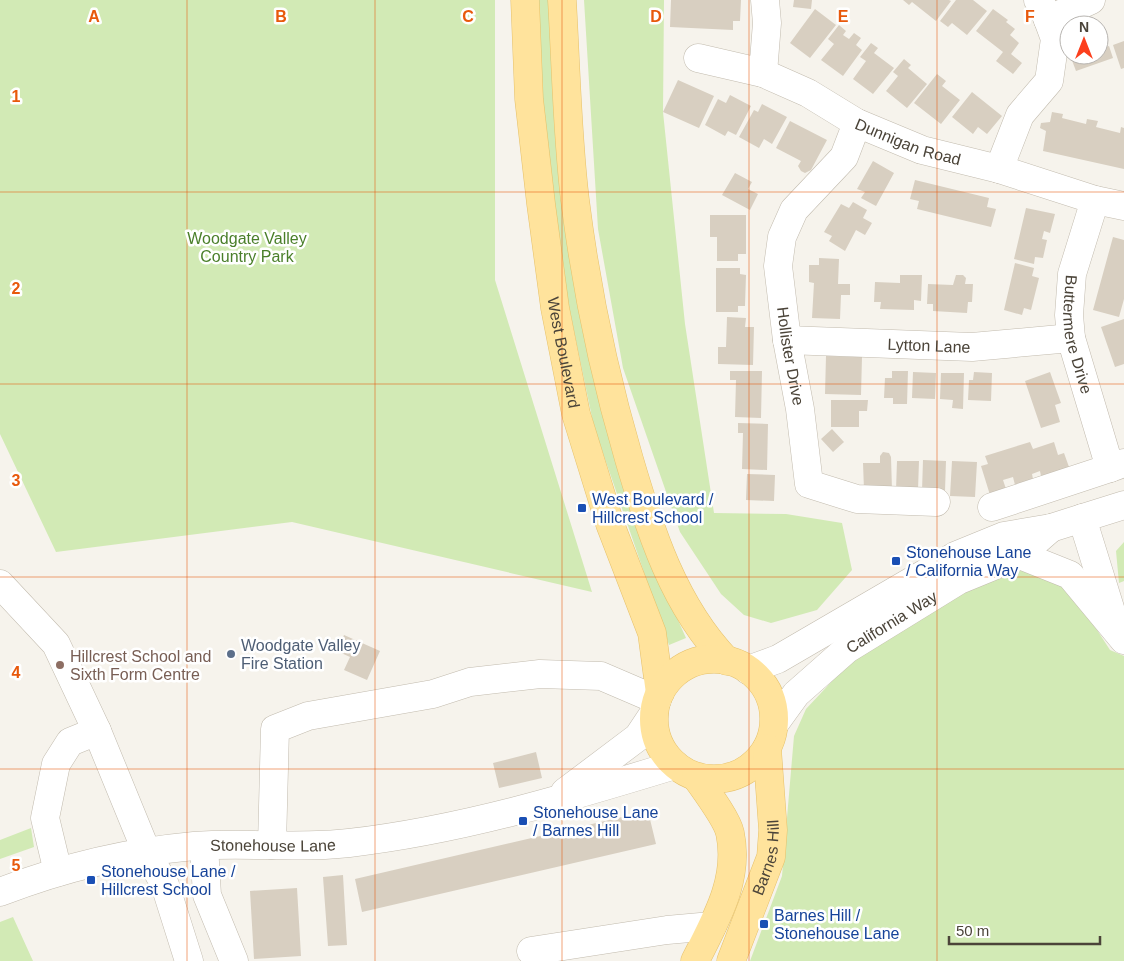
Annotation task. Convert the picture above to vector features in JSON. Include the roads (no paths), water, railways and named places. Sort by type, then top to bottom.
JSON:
[{"type":"main road","name":"West Boulevard","points":[[525,0],[529,99],[540,204],[555,308],[576,414],[610,524],[652,633],[657,702]]},
{"type":"main road","points":[[562,0],[575,199],[590,299],[611,397],[644,511],[674,583],[705,638],[738,665],[756,676],[768,693],[772,703],[771,736],[759,760],[737,775],[724,779],[686,771],[658,741],[657,702],[668,681],[688,665],[707,660],[738,665]]},
{"type":"main road","name":"Barnes Hill","points":[[731,961],[771,857],[771,736]]},
{"type":"main road","name":"Barnes Hill","points":[[686,771],[730,832],[733,868],[729,884],[712,926],[695,961]]},
{"type":"street","points":[[764,0],[767,23],[764,73]]},
{"type":"street","points":[[999,169],[1020,115],[1049,81],[1055,40],[1043,10],[1091,0]]},
{"type":"street","name":"Dunnigan Road","points":[[698,58],[764,73],[808,93],[857,123],[922,150],[999,169],[1095,200],[1124,206]]},
{"type":"street","name":"Hollister Drive","points":[[857,123],[844,157],[794,210],[782,237],[778,266],[787,340],[800,409],[809,484],[857,499],[936,502]]},
{"type":"street","name":"Buttermere Drive","points":[[992,507],[1117,466],[1071,338],[1069,315],[1072,274],[1095,200]]},
{"type":"street","name":"Lytton Lane","points":[[787,340],[972,347],[1071,338]]},
{"type":"street","name":"California Way","points":[[738,665],[778,659],[955,556],[1004,536],[1052,528],[1124,505]]},
{"type":"street","points":[[1082,518],[1122,638]]},
{"type":"street","name":"California Way","points":[[771,736],[796,694],[847,649],[959,580],[1020,554],[1052,528]]},
{"type":"street","points":[[1020,554],[1070,575],[1122,638]]},
{"type":"street","points":[[0,584],[56,644],[97,730],[147,853],[165,885],[189,961]]},
{"type":"street","points":[[272,845],[275,729],[308,716],[433,694],[470,682],[540,674],[601,676],[657,702]]},
{"type":"street","name":"Stonehouse Lane","points":[[548,804],[638,737],[657,702]]},
{"type":"street","points":[[58,872],[45,818],[56,764],[70,742],[97,730]]},
{"type":"street","name":"Stonehouse Lane","points":[[0,892],[58,872],[147,853],[204,846],[324,846],[401,837],[686,771]]},
{"type":"street","points":[[204,846],[207,896],[234,961]]},
{"type":"street","points":[[531,951],[668,930],[712,926]]},
{"type":"place","name":"West Boulevard / Hillcrest School","points":[[582,508]]},
{"type":"place","name":"Stonehouse Lane / California Way","points":[[896,561]]},
{"type":"place","name":"Woodgate Valley Fire Station","points":[[231,654]]},
{"type":"place","name":"Hillcrest School and Sixth Form Centre","points":[[60,665]]},
{"type":"place","name":"Stonehouse Lane / Barnes Hill","points":[[523,821]]},
{"type":"place","name":"Stonehouse Lane / Hillcrest School","points":[[91,880]]},
{"type":"place","name":"Barnes Hill / Stonehouse Lane","points":[[764,924]]},
{"type":"park label","name":"Woodgate Valley Country Park","points":[[247,247]]}]
